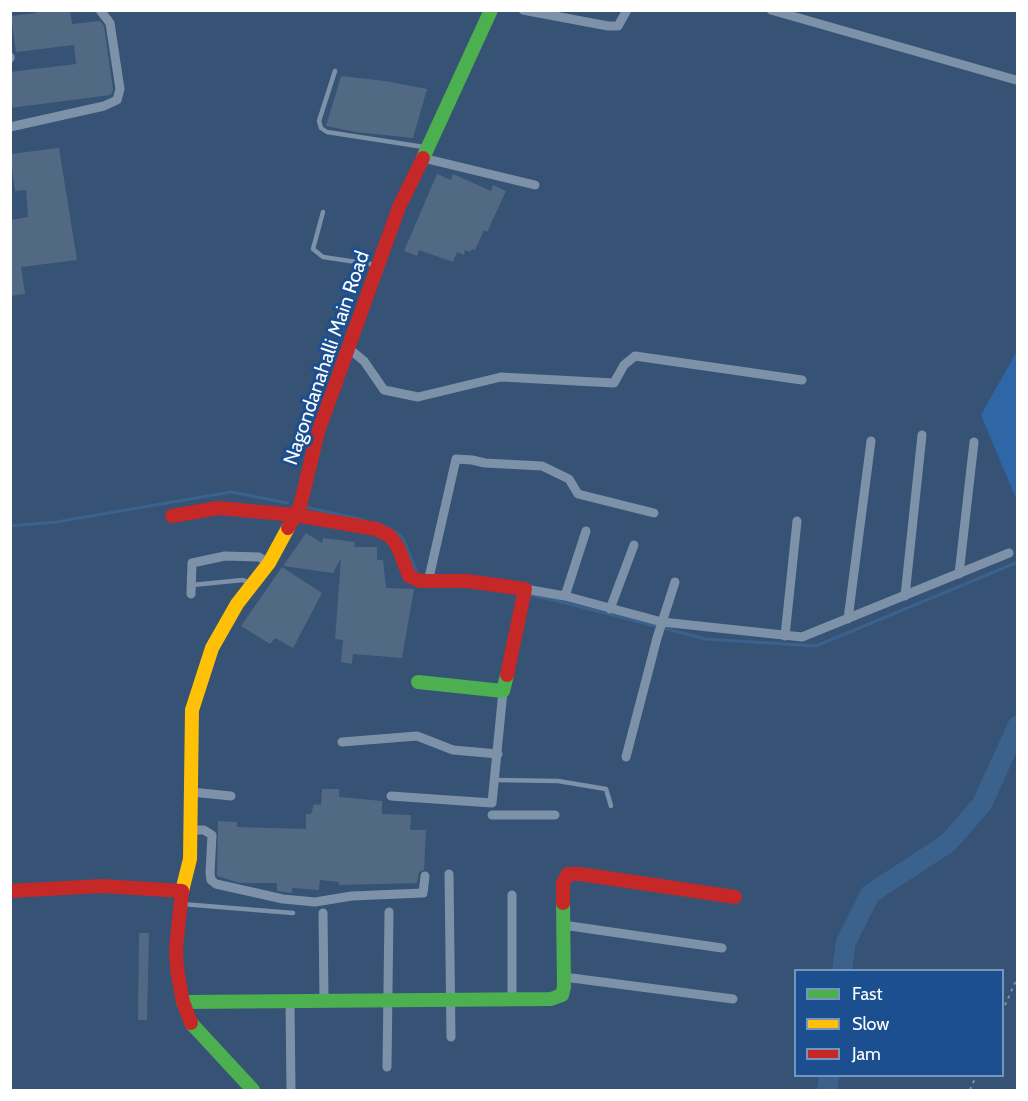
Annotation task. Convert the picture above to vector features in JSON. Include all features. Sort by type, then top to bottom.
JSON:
[{"type":"street","points":[[10,127],[104,106],[117,100],[120,89],[110,24],[100,10]]},
{"type":"street","name":"Nagondanahalli Main Road","points":[[253,1090],[192,1026],[183,1002],[177,969],[176,948],[181,898],[190,859],[192,710],[212,648],[237,604],[268,563],[300,506],[318,432],[399,207],[491,10]]},
{"type":"street","points":[[523,10],[608,27],[618,26],[627,10]]},
{"type":"street","points":[[771,10],[806,15],[1016,80]]},
{"type":"street","points":[[425,153],[535,185]]},
{"type":"street","points":[[348,348],[364,361],[384,390],[418,397],[501,377],[614,383],[624,365],[635,356],[802,380]]},
{"type":"street","points":[[904,596],[922,435]]},
{"type":"street","points":[[848,619],[871,441]]},
{"type":"street","points":[[959,574],[974,442]]},
{"type":"street","points":[[428,582],[456,459],[485,464],[542,466],[569,479],[578,494],[654,513]]},
{"type":"street","points":[[172,516],[218,508],[295,515],[376,529],[390,536],[398,548],[409,576],[428,582],[467,581],[525,589],[565,596],[662,622],[802,638],[1009,553]]},
{"type":"street","points":[[785,636],[798,521]]},
{"type":"street","points":[[565,596],[586,531]]},
{"type":"street","points":[[610,609],[634,545]]},
{"type":"street","points":[[192,589],[192,563],[225,556],[259,557],[268,563]]},
{"type":"street","points":[[626,757],[675,582]]},
{"type":"street","points":[[492,826],[492,803],[503,691],[525,589]]},
{"type":"street","points":[[418,682],[503,691]]},
{"type":"street","points":[[342,742],[417,736],[453,750],[498,754]]},
{"type":"street","points":[[191,792],[231,796]]},
{"type":"street","points":[[391,796],[492,803]]},
{"type":"street","points":[[492,815],[555,815]]},
{"type":"street","points":[[190,830],[204,830],[212,835],[210,873],[211,880],[216,885],[283,899],[315,902],[352,896],[423,893],[425,876]]},
{"type":"street","points":[[449,874],[451,1037]]},
{"type":"street","points":[[183,1002],[551,999],[562,995],[564,987],[563,883],[568,874],[735,897]]},
{"type":"street","points":[[10,891],[102,886],[181,898]]},
{"type":"street","points":[[512,895],[512,999]]},
{"type":"street","points":[[387,1067],[389,912]]},
{"type":"street","points":[[322,913],[324,1001]]},
{"type":"street","points":[[563,925],[722,948]]},
{"type":"street","points":[[564,977],[733,999]]},
{"type":"street","points":[[290,1001],[291,1090]]},
{"type":"lane","points":[[335,71],[319,121],[321,128],[327,132],[425,153]]},
{"type":"lane","points":[[323,212],[313,249],[323,257],[378,266]]},
{"type":"lane","points":[[192,589],[243,580],[252,584]]},
{"type":"lane","points":[[495,780],[558,781],[606,789],[611,806]]},
{"type":"lane","points":[[181,898],[293,913]]},
{"type":"path","points":[[1004,1007],[1017,976]]},
{"type":"shaded area","points":[[1017,351],[1017,501],[981,415]]},
{"type":"building","points":[[35,10],[70,10],[72,24],[100,21],[104,26],[113,89],[111,95],[10,108],[10,72],[76,64],[74,45],[16,52],[11,16],[36,13]]},
{"type":"building","points":[[341,76],[427,89],[413,138],[356,132],[326,126]]},
{"type":"building","points":[[59,148],[77,260],[21,267],[25,294],[10,296],[10,220],[28,217],[26,190],[15,191],[10,154]]},
{"type":"building","points":[[437,174],[451,180],[453,174],[491,191],[493,185],[506,191],[487,232],[484,230],[475,250],[472,249],[470,252],[465,250],[464,255],[457,252],[453,262],[419,250],[417,256],[404,251]]},
{"type":"building","points":[[306,533],[322,543],[323,538],[355,542],[354,547],[377,547],[377,560],[383,560],[386,588],[414,589],[402,658],[353,654],[352,664],[341,662],[343,640],[335,639],[341,558],[333,573],[283,566]]},
{"type":"building","points":[[282,567],[322,593],[293,648],[275,638],[270,644],[241,626]]},
{"type":"building","points":[[322,789],[339,789],[339,797],[382,801],[382,814],[411,815],[410,830],[426,830],[424,870],[419,872],[417,883],[339,885],[339,882],[320,880],[319,890],[292,888],[292,893],[277,891],[277,883],[240,883],[217,876],[218,821],[237,822],[237,827],[306,829],[306,814],[311,814],[314,804],[321,805]]},
{"type":"building","points":[[139,933],[149,933],[147,1020],[138,1020]]},
{"type":"waterway","points":[[10,526],[56,522],[231,492],[288,503]]},
{"type":"waterway","points":[[305,507],[364,520]]},
{"type":"waterway","points":[[377,523],[390,529]]},
{"type":"waterway","points":[[395,532],[403,538],[417,573]]},
{"type":"waterway","points":[[529,595],[706,639],[816,646],[1018,562]]},
{"type":"waterway","points":[[842,969],[846,942],[870,894],[948,843],[982,804],[1018,725]]},
{"type":"waterway","points":[[827,1090],[829,1077]]},
{"type":"traffic: fast","points":[[423,158],[491,10]]},
{"type":"traffic: fast","points":[[418,682],[503,691],[507,675]]},
{"type":"traffic: fast","points":[[183,1002],[551,999],[562,995],[564,987],[563,903]]},
{"type":"traffic: fast","points":[[191,1023],[253,1090]]},
{"type":"traffic: slow","points":[[182,891],[190,859],[192,710],[212,648],[237,604],[269,563],[288,528]]},
{"type":"traffic: jam","points":[[288,528],[300,506],[318,432],[399,207],[423,158]]},
{"type":"traffic: jam","points":[[172,516],[218,508],[295,515],[376,529],[390,536],[398,547],[409,576],[420,581],[467,581],[525,589],[507,675]]},
{"type":"traffic: jam","points":[[563,903],[563,883],[568,874],[735,897]]},
{"type":"traffic: jam","points":[[10,891],[102,886],[182,891],[176,948],[177,969],[183,1002],[191,1023]]}]
